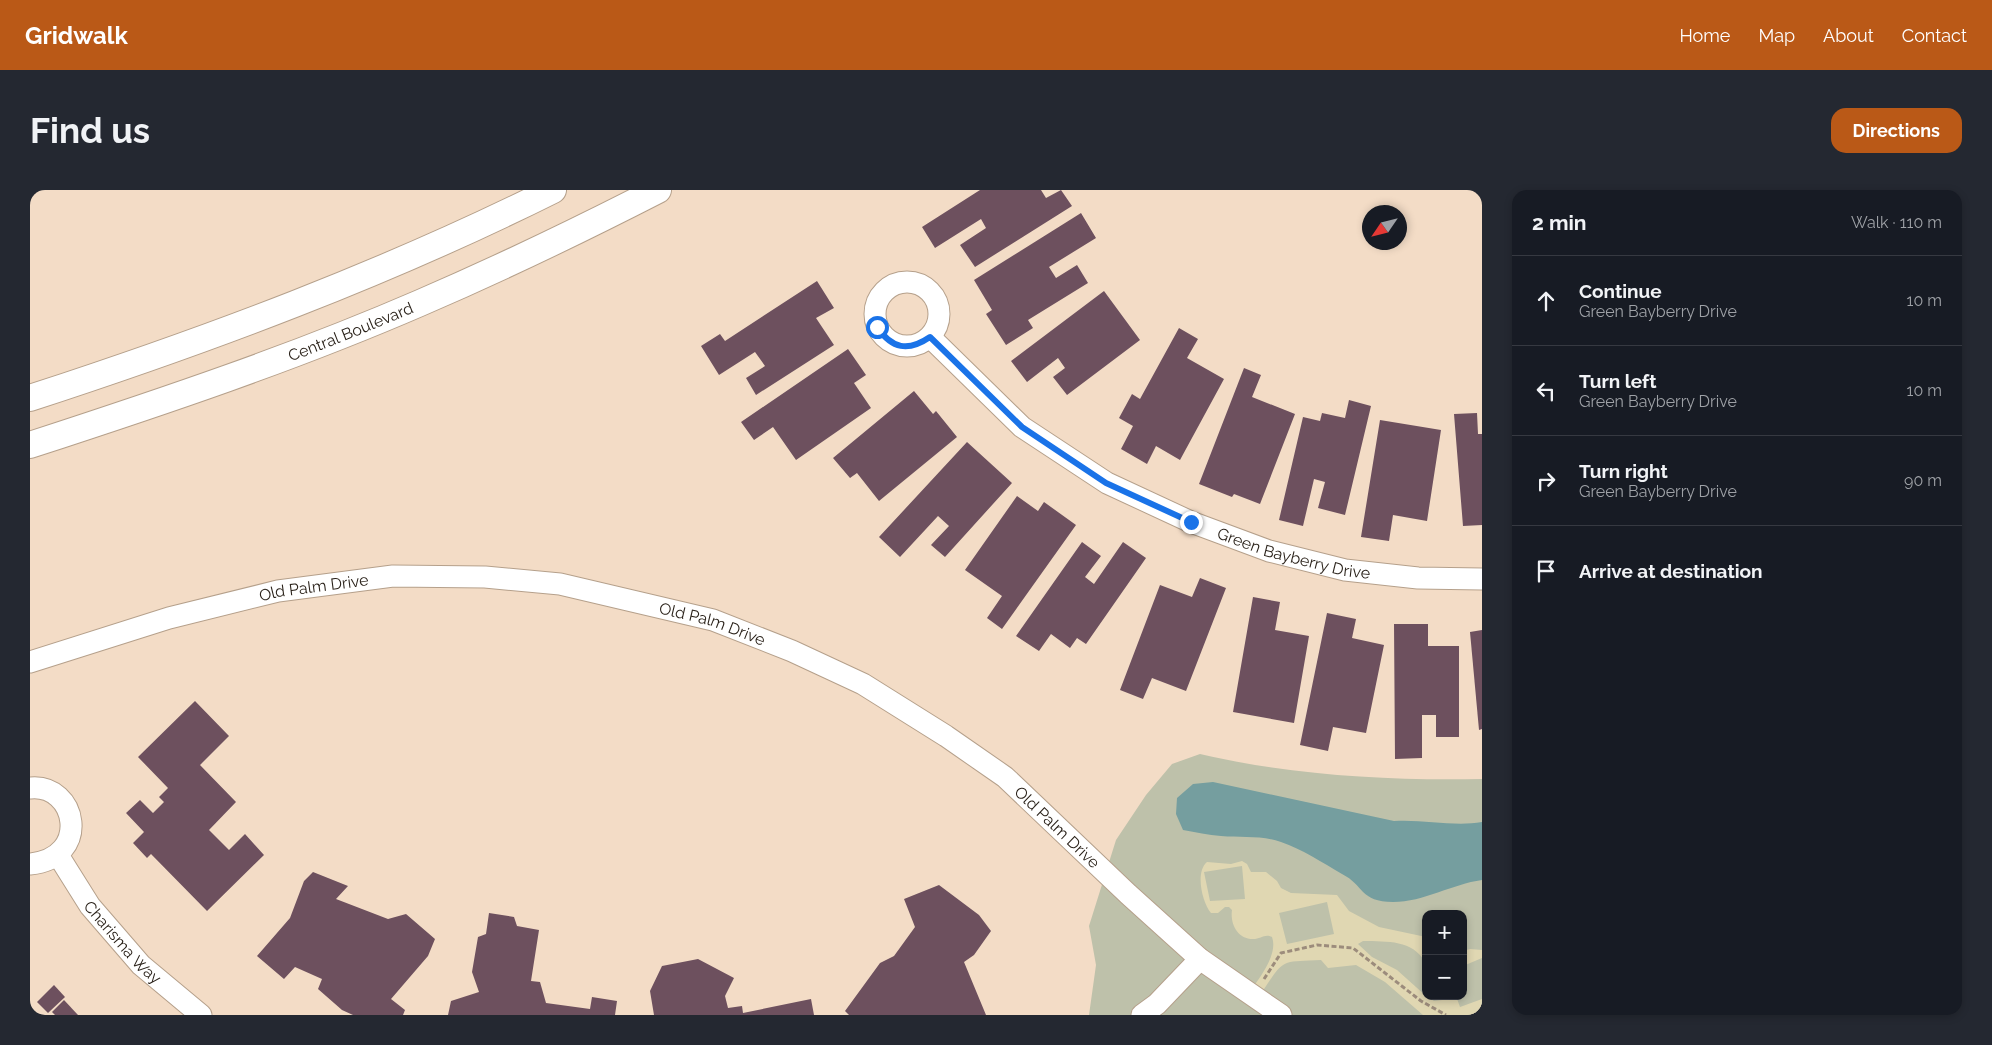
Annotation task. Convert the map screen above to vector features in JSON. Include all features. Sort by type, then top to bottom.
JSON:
[{"type":"street","points":[[30,398],[130,365],[268,314],[387,266],[553,190]]},
{"type":"street","name":"Central Boulevard","points":[[30,445],[162,402],[300,352],[536,252],[658,190]]},
{"type":"street","name":"Green Bayberry Drive","points":[[930,337],[1022,427],[1106,483],[1191,522],[1269,551],[1345,570],[1418,578],[1482,579]]},
{"type":"street","name":"Old Palm Drive","points":[[30,662],[169,618],[278,591],[393,576],[485,577],[560,584],[713,620],[792,651],[863,684],[954,741],[1005,777],[1128,894],[1200,959],[1281,1015]]},
{"type":"street","points":[[30,788],[37,787],[51,792],[63,801],[70,814],[72,829],[67,844],[58,856],[45,863],[30,864]]},
{"type":"street","name":"Charisma Way","points":[[58,856],[90,906],[141,965],[201,1015]]},
{"type":"street","points":[[1142,1015],[1157,1004],[1200,959]]},
{"type":"path","points":[[1263,980],[1281,953],[1317,945],[1353,948],[1421,1001],[1446,1015]]},
{"type":"green space","points":[[1200,754],[1304,772],[1376,778],[1482,779],[1482,1015],[1089,1015],[1096,965],[1089,926],[1116,840],[1146,795],[1172,764]]},
{"type":"sand","points":[[1242,861],[1247,864],[1251,872],[1266,872],[1277,881],[1281,888],[1291,893],[1337,895],[1349,911],[1379,927],[1422,936],[1422,958],[1414,950],[1399,943],[1363,941],[1358,944],[1372,957],[1397,970],[1422,992],[1422,1000],[1457,1000],[1460,1007],[1482,999],[1482,1015],[1423,1015],[1385,982],[1356,965],[1328,968],[1321,960],[1298,961],[1285,964],[1275,973],[1262,992],[1254,986],[1271,956],[1273,950],[1272,937],[1267,936],[1253,939],[1243,936],[1234,925],[1232,910],[1229,907],[1225,907],[1218,913],[1211,913],[1205,902],[1201,887],[1201,873],[1207,862],[1231,864]],"holes":[[[1242,866],[1245,899],[1210,901],[1204,872]],[[1327,902],[1334,934],[1287,944],[1279,913]]]},
{"type":"sand","points":[[1467,950],[1482,950],[1482,958],[1467,964]]},
{"type":"water","points":[[1213,782],[1394,821],[1461,824],[1482,822],[1482,880],[1416,899],[1393,902],[1382,901],[1368,896],[1349,878],[1320,861],[1297,848],[1281,842],[1266,838],[1216,836],[1183,830],[1176,814],[1177,798],[1193,784]]},
{"type":"building","points":[[980,190],[1041,190],[1046,198],[1061,190],[1072,206],[975,267],[960,245],[986,228],[981,219],[935,248],[922,227]]},
{"type":"building","points":[[1081,213],[1096,238],[1049,267],[1056,278],[1077,265],[1088,283],[1028,320],[1033,328],[1006,345],[986,314],[992,310],[974,280]]},
{"type":"building","points":[[817,281],[834,308],[816,318],[834,345],[756,395],[746,378],[765,366],[755,352],[719,375],[701,346],[720,334],[725,341]]},
{"type":"building","points":[[1104,291],[1140,340],[1067,395],[1053,377],[1065,368],[1058,358],[1027,382],[1011,361]]},
{"type":"building","points":[[1179,328],[1198,339],[1187,358],[1224,379],[1180,460],[1156,446],[1147,464],[1121,449],[1133,426],[1119,418],[1132,394],[1140,399]]},
{"type":"building","points":[[848,349],[866,375],[854,383],[871,408],[796,460],[773,427],[754,440],[741,422]]},
{"type":"building","points":[[1244,368],[1261,375],[1252,397],[1295,414],[1260,504],[1234,494],[1232,497],[1199,484]]},
{"type":"building","points":[[914,391],[933,414],[936,411],[957,437],[879,501],[857,473],[850,478],[833,458]]},
{"type":"building","points":[[1349,400],[1371,406],[1345,515],[1318,508],[1325,482],[1314,479],[1303,526],[1279,520],[1303,417],[1320,421],[1322,413],[1345,418]]},
{"type":"building","points":[[1477,413],[1478,434],[1482,434],[1482,525],[1463,526],[1454,414]]},
{"type":"building","points":[[1380,420],[1441,430],[1427,521],[1393,515],[1389,541],[1361,537]]},
{"type":"building","points":[[967,442],[1012,483],[945,557],[931,545],[949,526],[938,516],[900,557],[879,537]]},
{"type":"building","points":[[1017,496],[1038,511],[1044,502],[1076,525],[1002,629],[987,618],[1002,596],[965,570]]},
{"type":"building","points":[[1082,542],[1101,556],[1085,577],[1094,584],[1123,542],[1146,558],[1086,644],[1077,638],[1070,648],[1051,634],[1039,651],[1016,636]]},
{"type":"building","points":[[1200,578],[1226,588],[1186,691],[1152,678],[1143,699],[1120,690],[1160,585],[1192,597]]},
{"type":"building","points":[[1253,597],[1280,602],[1275,630],[1309,636],[1294,723],[1233,712]]},
{"type":"building","points":[[1327,613],[1356,619],[1352,638],[1384,645],[1366,733],[1333,727],[1328,751],[1300,745]]},
{"type":"building","points":[[1394,624],[1428,624],[1428,646],[1459,646],[1459,737],[1436,737],[1436,715],[1422,715],[1422,758],[1395,759]]},
{"type":"building","points":[[1482,630],[1482,729],[1479,730],[1470,632]]},
{"type":"building","points":[[195,701],[229,736],[200,765],[236,802],[209,830],[229,850],[245,834],[264,855],[207,911],[151,854],[147,858],[133,843],[144,832],[126,813],[140,800],[153,813],[164,802],[159,797],[168,788],[138,757]]},
{"type":"building","points":[[313,872],[348,886],[336,899],[388,919],[406,914],[435,939],[428,956],[391,999],[405,1010],[403,1015],[353,1015],[342,1010],[318,989],[322,979],[295,967],[284,979],[257,956],[290,918],[304,881]]},
{"type":"building","points":[[939,885],[979,915],[991,931],[974,955],[964,962],[986,1015],[849,1015],[845,1011],[880,963],[894,956],[915,927],[904,899]]},
{"type":"building","points":[[489,913],[514,917],[517,926],[539,930],[531,981],[540,982],[546,1003],[590,1009],[592,997],[617,1001],[615,1015],[448,1015],[451,1001],[479,992],[472,972],[478,937],[486,934]]},
{"type":"building","points":[[698,959],[734,978],[725,996],[728,1008],[742,1006],[743,1013],[811,999],[814,1015],[654,1015],[650,991],[662,966]]},
{"type":"building","points":[[54,985],[65,997],[48,1013],[37,1002]]},
{"type":"building","points":[[64,1000],[78,1015],[55,1015],[52,1012]]},
{"type":"route","points":[[877,327],[884,338],[895,344],[907,347],[920,344],[930,337],[1022,427],[1106,483],[1191,522]]}]
